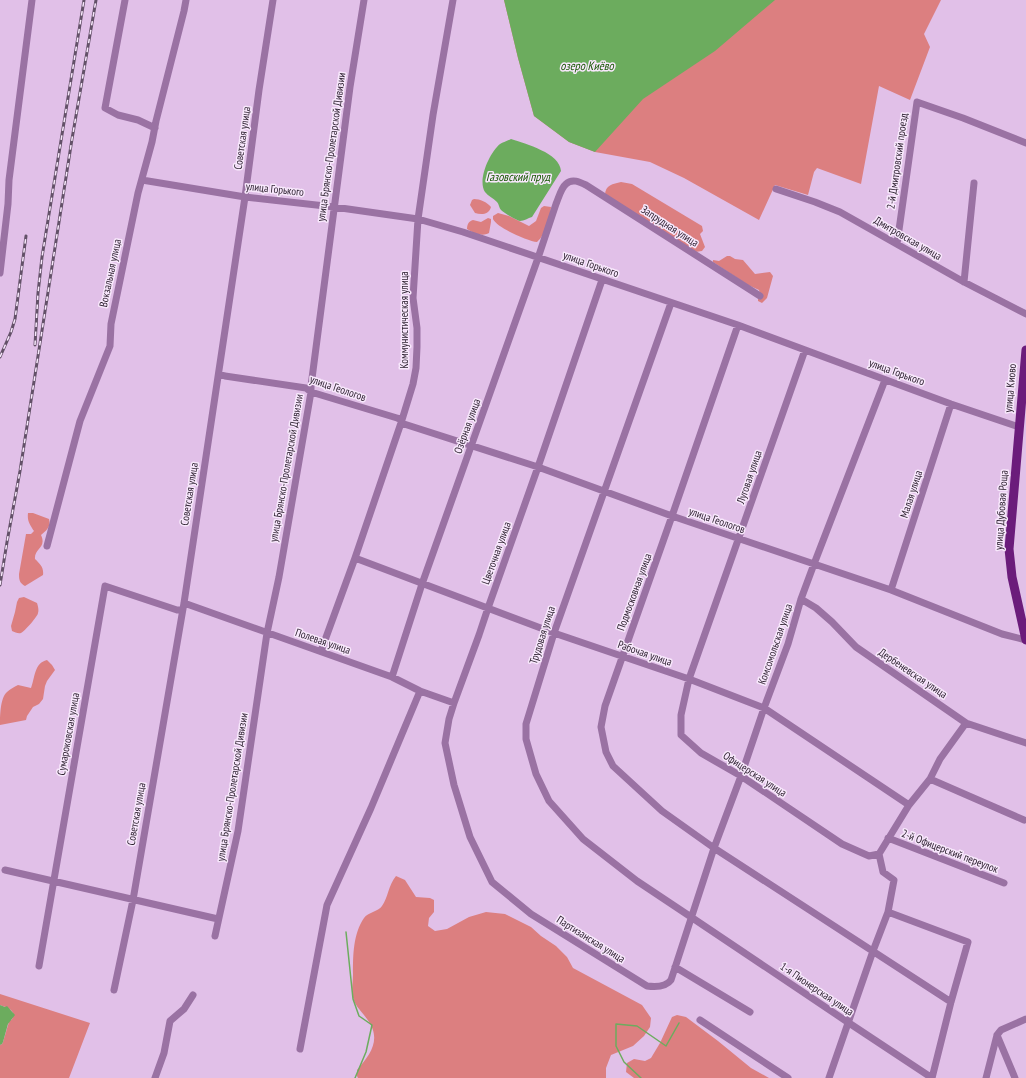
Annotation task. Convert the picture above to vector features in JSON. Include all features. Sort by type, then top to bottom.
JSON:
[{"type":"main road","name":"улица Киово","points":[[1019,427],[1026,350]]},
{"type":"main road","name":"улица Дубовая Роща","points":[[1019,427],[1009,549],[1012,577],[1026,640]]},
{"type":"street","points":[[0,273],[10,172],[32,0]]},
{"type":"street","points":[[125,0],[105,108],[118,115],[138,120],[155,128]]},
{"type":"street","name":"Вокзальная улица","points":[[46,546],[80,421],[110,346],[111,324],[142,180],[186,0]]},
{"type":"street","name":"Советская улица","points":[[114,990],[133,900],[183,606],[219,374],[273,0]]},
{"type":"street","name":"улица Брянско-Пролетарской Дивизии","points":[[215,936],[238,831],[267,633],[279,577],[311,392],[350,87],[364,0]]},
{"type":"street","name":"Коммунистическая улица","points":[[321,651],[355,558],[413,384],[416,368],[417,328],[413,298],[418,219],[433,115],[453,0]]},
{"type":"street","name":"2-й Дмитровский проезд","points":[[897,244],[917,102],[963,118],[1026,143]]},
{"type":"street","name":"улица Горького","points":[[142,180],[245,198],[334,207],[418,219],[463,232],[738,325],[885,380],[1019,427]]},
{"type":"street","name":"Запрудная улица","points":[[566,184],[573,180],[579,181],[586,185],[760,296]]},
{"type":"street","points":[[964,282],[974,183]]},
{"type":"street","name":"Озёрная улица","points":[[392,677],[422,584],[559,197],[566,184]]},
{"type":"street","name":"Дмитровская улица","points":[[776,189],[840,212],[964,282],[1026,314]]},
{"type":"street","name":"Цветочная улица","points":[[470,837],[454,785],[445,743],[449,719],[602,280]]},
{"type":"street","name":"Трудовая улица","points":[[671,303],[554,633],[526,724],[526,739],[536,774],[549,801],[582,840],[637,881],[691,916]]},
{"type":"street","name":"Подмосковная улица","points":[[714,848],[662,812],[613,766],[606,752],[601,727],[605,706],[622,656],[738,325]]},
{"type":"street","name":"Луговая улица","points":[[689,680],[805,350]]},
{"type":"street","name":"улица Геологов","points":[[219,374],[306,388],[311,392],[397,418],[401,422],[538,467],[738,539],[891,590],[1002,634],[1026,640]]},
{"type":"street","name":"Комсомольская улица","points":[[691,916],[788,644],[814,564],[885,380]]},
{"type":"street","name":"Малая улица","points":[[891,590],[952,404]]},
{"type":"street","name":"Рабочая улица","points":[[355,558],[554,633],[622,656],[764,708],[909,805]]},
{"type":"street","name":"Сумароковская улица","points":[[39,966],[105,586],[177,610],[183,606]]},
{"type":"street","name":"Дербеневская улица","points":[[802,599],[816,608],[832,622],[856,647],[966,722],[1026,743]]},
{"type":"street","name":"Полевая улица","points":[[183,606],[321,651],[392,677],[420,691],[454,703]]},
{"type":"street","name":"Офицерская улица","points":[[689,680],[681,715],[680,735],[701,753],[741,776],[842,844],[869,856],[879,854]]},
{"type":"street","points":[[300,1049],[327,905],[371,808],[420,691]]},
{"type":"street","points":[[829,1078],[888,912],[894,880],[883,872],[879,854],[909,805],[930,779],[940,759],[966,722]]},
{"type":"street","points":[[930,779],[1024,820]]},
{"type":"street","name":"Партизанская улица","points":[[470,837],[492,882],[530,914],[647,986],[651,987],[667,984],[671,980],[691,916]]},
{"type":"street","name":"2-й Офицерский переулок","points":[[888,838],[1004,883]]},
{"type":"street","points":[[714,848],[951,1002]]},
{"type":"street","points":[[5,870],[218,919]]},
{"type":"street","points":[[888,912],[968,942],[932,1078]]},
{"type":"street","name":"1-я Пионерская улица","points":[[691,916],[849,1024],[932,1078]]},
{"type":"street","points":[[675,967],[750,1012]]},
{"type":"street","points":[[155,1078],[167,1044],[170,1021],[184,1009],[193,995]]},
{"type":"street","points":[[986,1078],[997,1035],[1002,1030],[1026,1019]]},
{"type":"street","points":[[700,1020],[788,1078]]},
{"type":"street","points":[[997,1035],[1015,1078]]},
{"type":"shaded area","points":[[504,0],[941,0],[924,34],[930,47],[910,100],[879,86],[861,184],[817,168],[814,172],[808,195],[775,185],[759,220],[684,178],[650,162],[595,152],[569,142],[534,116]]},
{"type":"shaded area","points":[[621,182],[632,184],[702,226],[703,231],[700,234],[705,247],[702,251],[695,252],[605,195],[608,187],[612,184]]},
{"type":"shaded area","points":[[474,199],[483,201],[489,205],[491,207],[490,210],[487,213],[482,214],[475,213],[470,205]]},
{"type":"shaded area","points":[[544,206],[551,207],[550,216],[545,230],[537,242],[520,237],[506,230],[493,219],[493,216],[498,213],[509,216],[529,226],[536,221],[541,208]]},
{"type":"shaded area","points":[[488,218],[491,219],[489,233],[481,235],[467,229],[468,223],[472,220],[481,222]]},
{"type":"shaded area","points":[[727,256],[743,260],[755,274],[770,272],[773,276],[767,298],[762,303],[758,301],[760,294],[759,290],[748,285],[713,262],[713,260],[719,261]]},
{"type":"shaded area","points":[[28,513],[33,513],[49,519],[49,526],[41,535],[42,543],[35,555],[35,559],[42,568],[43,575],[25,586],[20,582],[19,574],[26,534],[31,534],[34,531],[28,521]]},
{"type":"shaded area","points":[[24,597],[37,603],[38,612],[28,627],[21,633],[18,633],[12,631],[11,626],[17,602],[19,598]]},
{"type":"shaded area","points":[[47,660],[55,670],[47,681],[43,699],[39,704],[33,707],[26,720],[0,725],[1,708],[5,695],[9,690],[18,685],[31,688],[37,668],[40,664]]},
{"type":"shaded area","points":[[396,876],[405,880],[416,897],[430,898],[434,900],[434,912],[429,918],[428,926],[435,931],[447,929],[469,917],[486,912],[505,914],[531,927],[556,946],[567,957],[573,968],[642,1005],[651,1018],[650,1027],[644,1036],[633,1046],[611,1055],[606,1068],[606,1078],[358,1078],[357,1070],[367,1058],[373,1046],[374,1033],[367,1019],[356,1004],[352,993],[356,938],[360,924],[364,918],[382,906]]},
{"type":"shaded area","points":[[0,994],[90,1023],[69,1078],[0,1078],[0,1045],[3,1042],[9,1022],[13,1017],[13,1012],[0,1005]]},
{"type":"shaded area","points":[[677,1015],[686,1017],[751,1068],[769,1078],[634,1078],[626,1072],[627,1063],[634,1059],[645,1061],[651,1058],[672,1017]]},
{"type":"water","name":"озеро Киёво","points":[[504,0],[775,0],[715,51],[643,99],[595,152],[569,142],[534,116]]},
{"type":"water","name":"Газовский пруд","points":[[511,139],[549,154],[555,159],[561,171],[532,217],[522,221],[513,218],[501,210],[498,203],[485,192],[483,187],[486,166],[492,153],[500,144]]},
{"type":"water","points":[[0,1005],[5,1007],[7,1006],[15,1015],[8,1024],[3,1042],[0,1045]]},
{"type":"waterway","points":[[346,932],[353,999],[359,1016],[372,1025],[366,1052],[355,1078]]},
{"type":"waterway","points":[[641,1078],[624,1062],[616,1046],[616,1024],[637,1026],[666,1046],[679,1023]]},
{"type":"railway","points":[[35,345],[42,257],[84,0]]},
{"type":"railway","points":[[0,585],[20,471],[72,139],[96,0]]},
{"type":"railway","points":[[0,357],[15,319],[26,236]]}]
